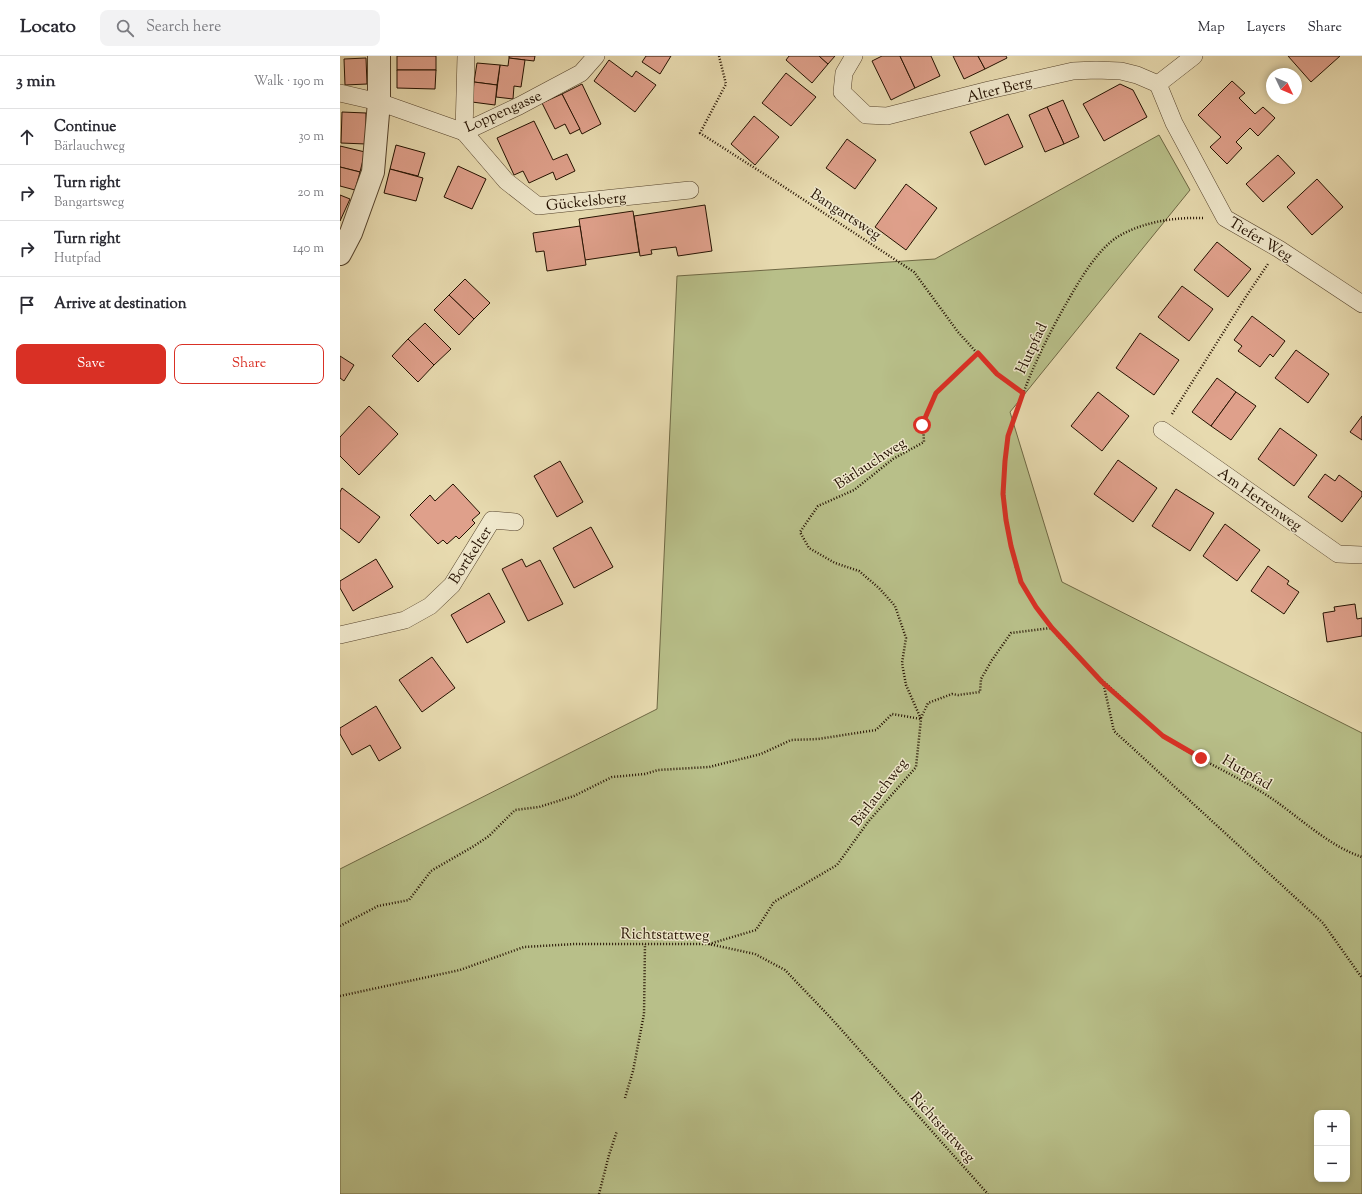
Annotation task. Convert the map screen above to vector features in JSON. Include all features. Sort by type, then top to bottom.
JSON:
[{"type":"street","points":[[340,254],[351,233],[373,172],[379,102],[378,56]]},
{"type":"street","points":[[464,132],[466,56]]},
{"type":"street","name":"Loppengasse","points":[[340,93],[379,102],[464,132],[519,106],[581,73],[596,56]]},
{"type":"street","name":"Alter Berg","points":[[854,56],[844,73],[842,92],[866,115],[887,116],[988,90],[1073,71],[1121,71],[1137,75],[1158,84]]},
{"type":"street","points":[[1158,84],[1194,56]]},
{"type":"street","name":"Tiefer Weg","points":[[1158,84],[1174,123],[1225,218],[1279,249],[1362,304]]},
{"type":"street","name":"Gückelsberg","points":[[464,132],[506,181],[538,206],[690,190]]},
{"type":"street","name":"Am Herrenweg","points":[[1162,430],[1338,554],[1362,556]]},
{"type":"street","name":"Bortkelter","points":[[340,636],[405,620],[430,606],[452,585],[492,520],[515,522]]},
{"type":"path","name":"Bangartsweg","points":[[719,56],[726,84],[700,133],[914,272],[958,332],[997,374],[1023,393]]},
{"type":"path","name":"Hutpfad","points":[[1225,218],[1183,217],[1142,226],[1118,237],[1101,252],[1078,281],[1055,323],[1023,393],[1008,436],[1003,494],[1011,546],[1021,582],[1036,607],[1052,628],[1102,682],[1163,736],[1273,799],[1314,830],[1353,854],[1362,857]]},
{"type":"path","points":[[1162,430],[1245,298],[1279,249]]},
{"type":"path","name":"Bärlauchweg","points":[[709,944],[756,930],[774,902],[837,865],[868,822],[916,767],[921,719],[906,685],[902,663],[906,638],[895,606],[879,588],[859,571],[835,563],[809,548],[800,532],[818,506],[854,490],[893,459],[924,442],[922,425],[936,393],[978,353]]},
{"type":"path","points":[[340,926],[378,906],[409,900],[431,871],[489,836],[515,810],[539,807],[574,796],[612,776],[645,774],[658,770],[709,767],[761,754],[791,740],[818,739],[876,730],[892,714],[921,719],[928,703],[952,694],[958,695],[980,692],[981,679],[1011,633],[1052,628]]},
{"type":"path","points":[[1102,682],[1114,731],[1323,923],[1362,978]]},
{"type":"path","name":"Richtstattweg","points":[[340,996],[460,970],[524,947],[575,944],[709,944],[754,954],[785,970],[830,1017],[988,1194]]},
{"type":"path","points":[[625,1098],[633,1071],[644,1014],[645,944]]},
{"type":"path","points":[[599,1194],[617,1131]]},
{"type":"green space","points":[[1159,135],[1190,190],[1010,412],[1062,582],[1362,733],[1362,1194],[340,1194],[340,869],[657,709],[677,276],[935,259]]},
{"type":"building","points":[[397,56],[436,56],[436,70],[397,70]]},
{"type":"building","points":[[509,56],[535,56],[534,61],[509,58]]},
{"type":"building","points":[[646,56],[671,56],[660,74],[642,62]]},
{"type":"building","points":[[789,56],[819,56],[828,64],[812,83],[786,60]]},
{"type":"building","points":[[819,56],[835,56],[828,64]]},
{"type":"building","points":[[882,56],[900,56],[915,88],[891,100],[872,61]]},
{"type":"building","points":[[900,56],[931,56],[940,76],[915,88]]},
{"type":"building","points":[[953,56],[978,56],[985,69],[964,79]]},
{"type":"building","points":[[978,56],[1006,56],[1007,58],[985,69]]},
{"type":"building","points":[[1288,56],[1340,56],[1311,82],[1302,72],[1302,68],[1299,68]]},
{"type":"building","points":[[366,58],[367,84],[345,85],[344,59]]},
{"type":"building","points":[[509,58],[525,60],[521,87],[514,86],[513,99],[496,97],[500,65],[508,66]]},
{"type":"building","points":[[609,60],[632,77],[636,71],[656,85],[635,112],[594,81]]},
{"type":"building","points":[[477,63],[500,65],[497,85],[474,82]]},
{"type":"building","points":[[397,70],[436,70],[435,89],[397,88]]},
{"type":"building","points":[[786,73],[816,97],[791,126],[762,103]]},
{"type":"building","points":[[1232,81],[1245,93],[1239,98],[1255,114],[1263,107],[1275,118],[1258,136],[1250,128],[1236,142],[1242,148],[1227,164],[1210,147],[1221,137],[1198,115]]},
{"type":"building","points":[[474,82],[497,85],[495,105],[472,102]]},
{"type":"building","points":[[582,84],[601,124],[582,134],[562,94]]},
{"type":"building","points":[[1120,84],[1133,90],[1147,117],[1104,141],[1083,104]]},
{"type":"building","points":[[562,94],[580,129],[570,134],[565,124],[555,129],[542,103]]},
{"type":"building","points":[[1063,100],[1079,137],[1064,144],[1047,107]]},
{"type":"building","points":[[1047,107],[1064,144],[1045,152],[1029,115]]},
{"type":"building","points":[[342,112],[366,113],[366,144],[341,143]]},
{"type":"building","points":[[1008,114],[1023,147],[985,165],[970,132]]},
{"type":"building","points":[[754,116],[779,137],[755,165],[731,144]]},
{"type":"building","points":[[534,121],[553,160],[567,154],[575,171],[556,180],[553,172],[529,183],[523,171],[514,175],[497,138]]},
{"type":"building","points":[[847,139],[876,160],[855,189],[826,168]]},
{"type":"building","points":[[396,145],[425,153],[418,176],[390,169]]},
{"type":"building","points":[[340,146],[365,152],[360,172],[340,167]]},
{"type":"building","points":[[1278,155],[1295,173],[1263,202],[1246,184]]},
{"type":"building","points":[[458,166],[486,179],[472,209],[444,197]]},
{"type":"building","points":[[340,167],[360,172],[355,190],[340,186]]},
{"type":"building","points":[[390,169],[423,178],[416,201],[384,193]]},
{"type":"building","points":[[1317,179],[1343,207],[1312,235],[1287,207]]},
{"type":"building","points":[[906,184],[937,208],[906,250],[875,227]]},
{"type":"building","points":[[340,195],[350,199],[340,221]]},
{"type":"building","points":[[705,205],[712,251],[678,256],[676,247],[651,250],[652,254],[640,256],[634,216]]},
{"type":"building","points":[[633,211],[639,252],[585,260],[579,219]]},
{"type":"building","points":[[580,226],[586,265],[547,271],[544,251],[536,252],[533,233]]},
{"type":"building","points":[[1217,242],[1251,269],[1228,297],[1194,270]]},
{"type":"building","points":[[465,279],[490,303],[474,319],[449,295]]},
{"type":"building","points":[[1182,286],[1213,309],[1189,341],[1158,317]]},
{"type":"building","points":[[449,295],[474,319],[459,335],[434,310]]},
{"type":"building","points":[[1252,316],[1285,341],[1273,357],[1270,354],[1260,367],[1238,351],[1242,346],[1234,340]]},
{"type":"building","points":[[425,323],[451,349],[434,365],[408,339]]},
{"type":"building","points":[[1140,333],[1179,360],[1154,395],[1116,368]]},
{"type":"building","points":[[408,339],[434,365],[418,382],[392,356]]},
{"type":"building","points":[[1296,350],[1329,374],[1308,403],[1275,378]]},
{"type":"building","points":[[340,356],[354,365],[344,381],[340,378]]},
{"type":"building","points":[[1217,378],[1236,392],[1211,426],[1192,412]]},
{"type":"building","points":[[1098,392],[1129,416],[1102,451],[1071,426]]},
{"type":"building","points":[[1236,392],[1256,406],[1231,440],[1211,426]]},
{"type":"building","points":[[369,406],[398,434],[359,475],[340,456],[340,437]]},
{"type":"building","points":[[1362,416],[1362,440],[1350,432]]},
{"type":"building","points":[[1280,428],[1317,455],[1294,486],[1258,459]]},
{"type":"building","points":[[1118,460],[1157,488],[1133,522],[1094,494]]},
{"type":"building","points":[[560,461],[583,502],[557,517],[534,476]]},
{"type":"building","points":[[1325,474],[1335,481],[1339,475],[1362,492],[1362,496],[1342,522],[1308,497]]},
{"type":"building","points":[[453,484],[480,513],[472,520],[475,523],[459,539],[456,536],[447,544],[443,540],[438,544],[410,515],[430,495],[435,501]]},
{"type":"building","points":[[342,488],[380,517],[359,543],[340,528],[340,492]]},
{"type":"building","points":[[1176,489],[1214,513],[1190,551],[1152,526]]},
{"type":"building","points":[[1225,524],[1260,550],[1237,581],[1203,556]]},
{"type":"building","points":[[591,527],[613,567],[574,588],[553,548]]},
{"type":"building","points":[[376,559],[393,587],[353,611],[340,588],[340,581]]},
{"type":"building","points":[[522,559],[526,567],[540,560],[563,604],[528,621],[502,569]]},
{"type":"building","points":[[1268,566],[1289,581],[1287,584],[1299,592],[1284,614],[1251,591]]},
{"type":"building","points":[[489,593],[505,622],[467,643],[451,615]]},
{"type":"building","points":[[1355,604],[1357,619],[1362,618],[1362,636],[1327,642],[1323,613],[1335,611],[1334,607]]},
{"type":"building","points":[[432,657],[455,688],[422,712],[399,680]]},
{"type":"building","points":[[376,706],[401,748],[379,761],[370,745],[352,755],[340,734],[340,728]]},
{"type":"route","points":[[922,425],[936,393],[978,353],[997,374],[1023,393],[1008,436],[1003,494],[1011,546],[1021,582],[1036,607],[1052,628],[1102,682],[1163,736],[1201,758]]}]
